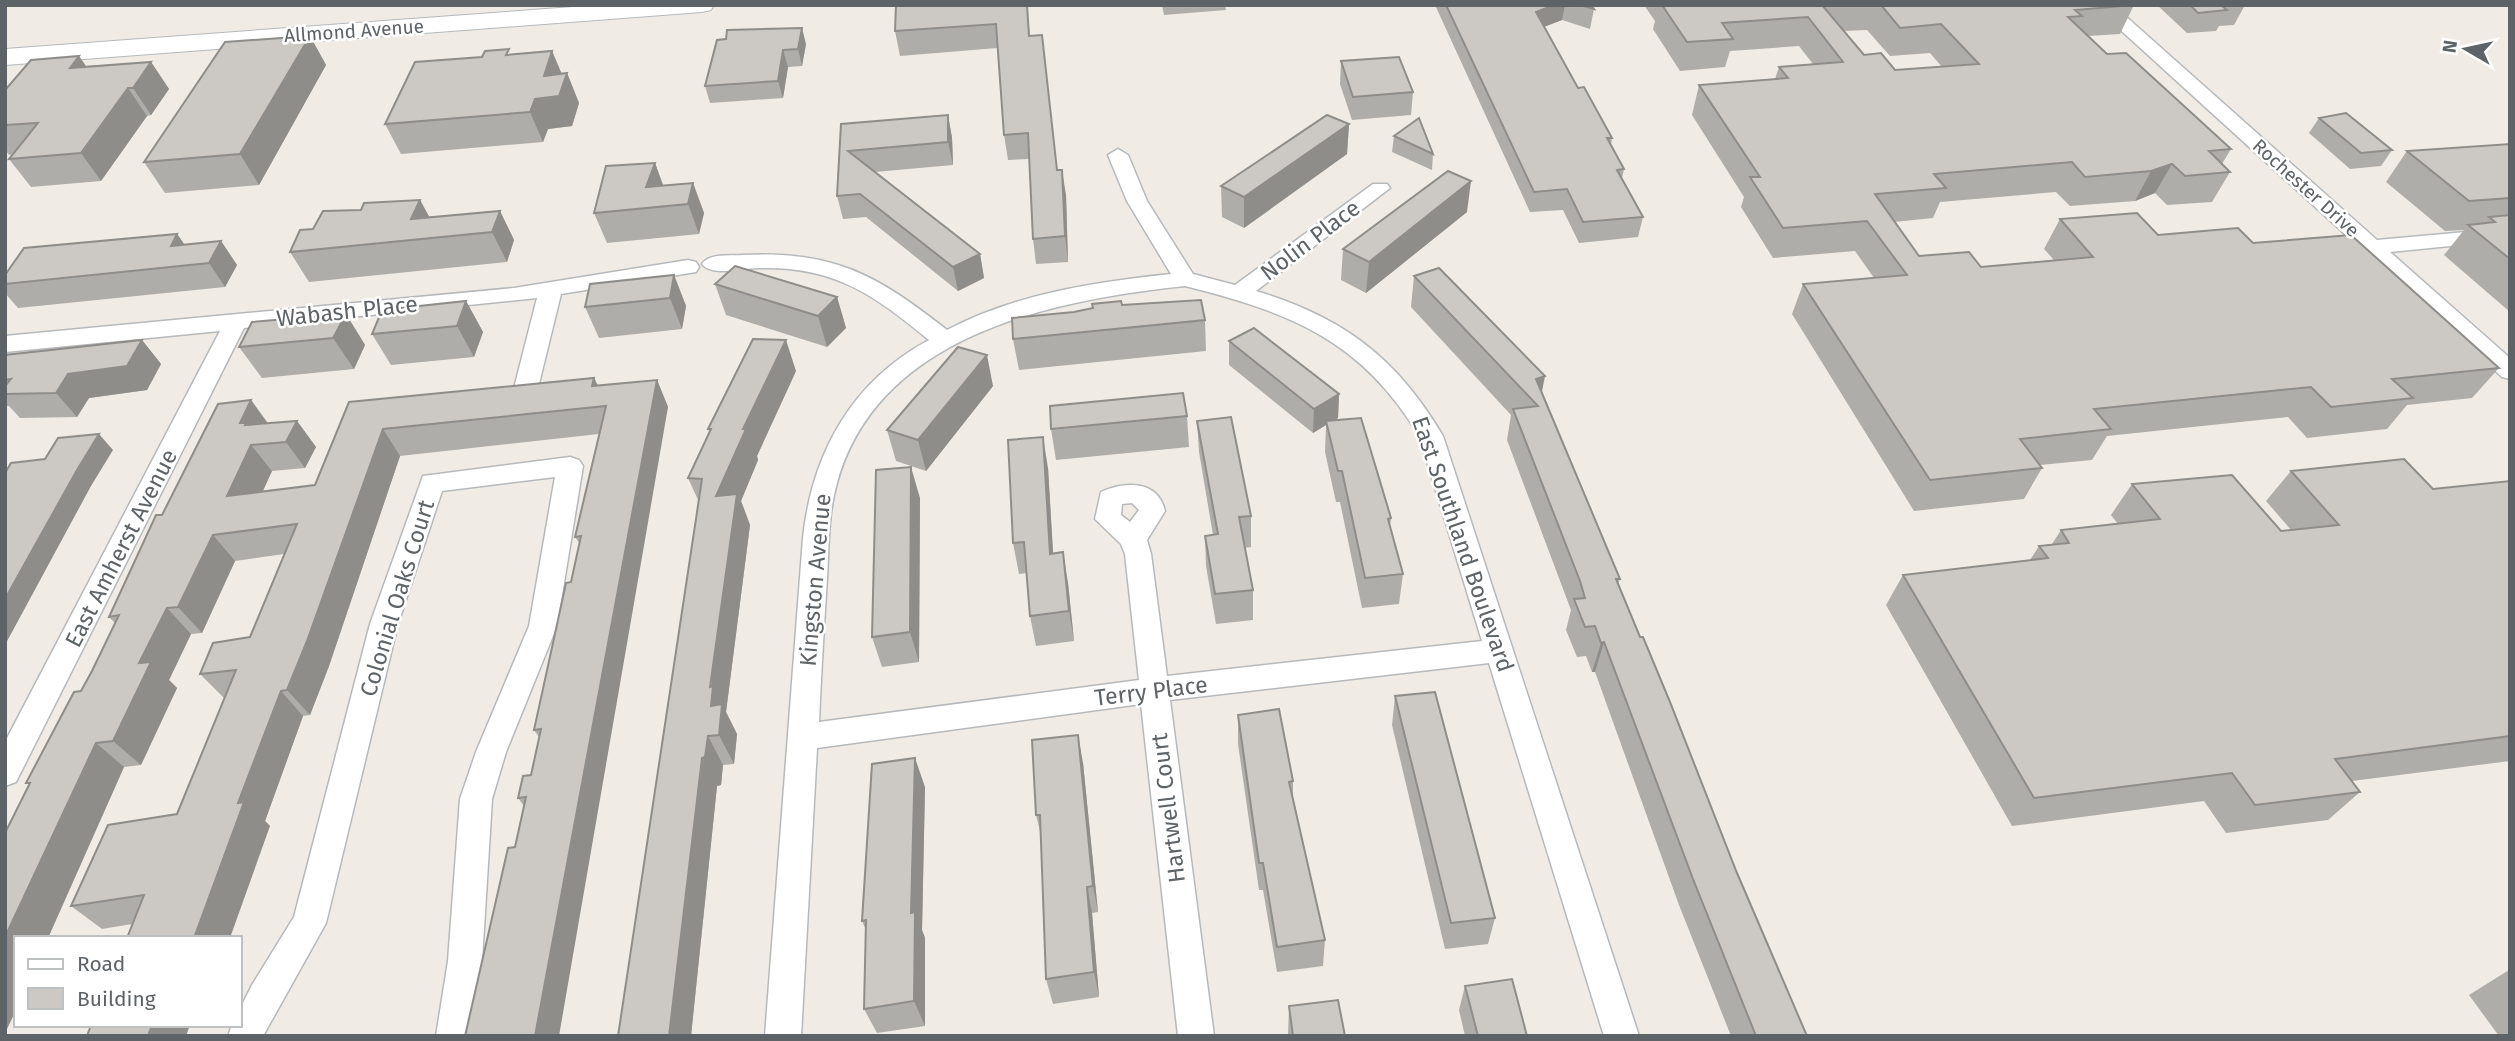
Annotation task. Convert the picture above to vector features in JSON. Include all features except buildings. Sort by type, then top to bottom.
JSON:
[{"type":"street","name":"Allmond Avenue","points":[[5,57],[702,5]]},
{"type":"street","name":"Rochester Drive","points":[[2102,5],[2510,370]]},
{"type":"street","points":[[1118,155],[1132,192],[1185,279]]},
{"type":"street","name":"Nolin Place","points":[[1240,292],[1380,188]]},
{"type":"street","points":[[2372,247],[2510,234]]},
{"type":"street","points":[[713,264],[770,261],[836,270],[879,290],[946,341]]},
{"type":"street","name":"Wabash Place","points":[[5,344],[236,323],[551,289],[688,267]]},
{"type":"street","name":"East Southland Boulevard","points":[[1185,279],[1240,292],[1311,319],[1353,342],[1396,380],[1415,404],[1431,436],[1622,1036]]},
{"type":"street","name":"Kingston Avenue","points":[[783,1036],[816,538],[824,480],[839,444],[877,391],[919,356],[974,325],[1030,304],[1133,283],[1185,279]]},
{"type":"street","points":[[524,396],[551,289]]},
{"type":"street","name":"East Amherst Avenue","points":[[5,773],[236,323]]},
{"type":"street","name":"Colonial Oaks Court","points":[[245,1036],[264,997],[309,923],[325,869],[384,624],[432,483],[570,466],[543,626],[491,752],[476,799],[472,823],[465,961],[453,1036]]},
{"type":"street","name":"Hartwell Court","points":[[1132,539],[1138,554],[1196,1036]]},
{"type":"street","name":"Terry Place","points":[[803,737],[1153,690],[1500,650]]}]
